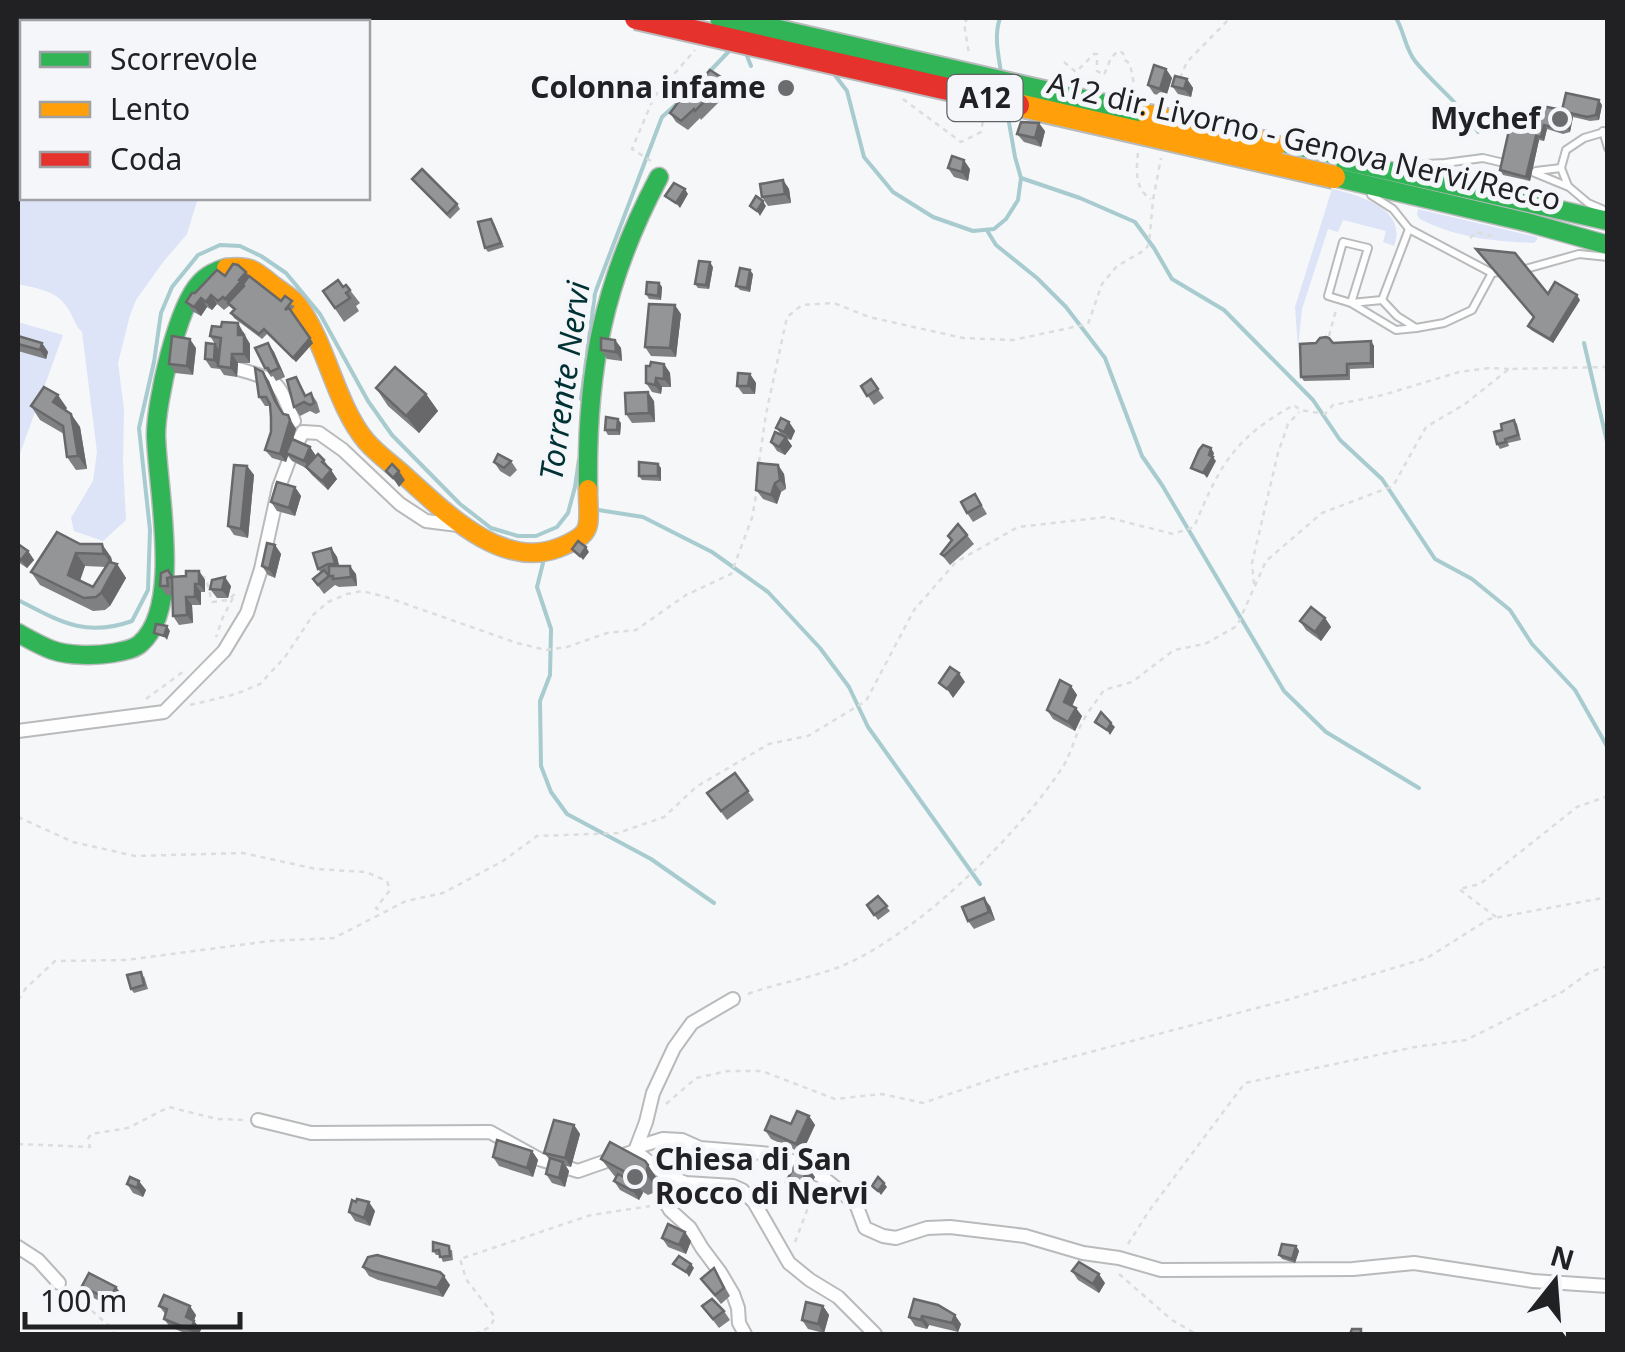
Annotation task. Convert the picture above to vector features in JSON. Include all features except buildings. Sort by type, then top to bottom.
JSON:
[{"type":"main road","name":"A12 dir. Livorno - Genova Nervi/Recco","points":[[636,18],[1336,168],[1608,246]]},
{"type":"main road","name":"A12","points":[[721,18],[1336,168],[1364,165],[1608,221]]},
{"type":"main road","points":[[18,633],[54,651],[100,655],[140,645],[155,624],[166,579],[156,431],[182,345],[182,310],[200,282],[220,268],[244,266],[256,270],[296,302],[350,416],[366,441],[460,525],[486,541],[518,551],[550,551],[576,542],[588,528],[588,425],[595,352],[616,274],[640,212],[660,177]]},
{"type":"street","points":[[238,369],[270,378],[281,389],[294,422]]},
{"type":"street","points":[[18,731],[164,712],[224,651],[246,614],[262,569],[279,487],[303,432],[319,433],[343,450],[400,504],[426,521],[460,525]]},
{"type":"street","points":[[636,1149],[653,1094],[674,1048],[692,1024],[732,1000]]},
{"type":"street","points":[[258,1120],[311,1133],[490,1132],[539,1159],[578,1171],[663,1139],[682,1140],[700,1148],[772,1154],[820,1176],[856,1204],[865,1228],[896,1238],[927,1228],[950,1227],[1025,1236],[1161,1270],[1352,1270],[1414,1263],[1533,1281],[1608,1286]]},
{"type":"street","points":[[636,1149],[666,1175],[742,1190],[754,1202],[789,1263],[838,1298],[875,1334]]},
{"type":"street","points":[[666,1175],[662,1198],[690,1228],[720,1272],[733,1294],[745,1334]]},
{"type":"street","points":[[18,1247],[38,1260],[58,1283]]},
{"type":"lane","points":[[1569,187],[1562,168],[1566,150],[1605,131],[1608,148]]},
{"type":"lane","points":[[1364,165],[1417,165],[1483,158],[1535,171],[1608,211]]},
{"type":"lane","points":[[1336,168],[1385,203],[1409,229],[1492,272],[1528,270],[1579,254],[1608,257]]},
{"type":"lane","points":[[1535,171],[1562,168]]},
{"type":"lane","points":[[1382,300],[1409,229]]},
{"type":"lane","points":[[1351,303],[1368,248],[1343,242],[1328,296],[1351,303],[1396,330],[1444,322],[1472,310],[1492,272]]},
{"type":"lane","points":[[1351,303],[1382,300]]},
{"type":"lane","points":[[1382,300],[1396,316],[1416,328]]},
{"type":"path","points":[[1178,85],[1187,62],[1230,18]]},
{"type":"path","points":[[660,177],[659,165],[632,149],[654,97],[701,44]]},
{"type":"path","points":[[759,462],[788,317],[802,305],[834,303],[870,317],[963,338],[1013,340],[1088,324],[1102,284],[1117,266],[1145,250],[1148,244],[1162,150]]},
{"type":"path","points":[[1470,238],[1477,232],[1492,236]]},
{"type":"path","points":[[1329,342],[1339,299]]},
{"type":"path","points":[[18,1000],[54,960],[126,960],[270,941],[334,938],[406,901],[442,894],[504,861],[537,836],[618,833],[664,818],[696,788],[769,744],[808,736],[866,701],[914,610],[956,562],[1018,527],[1106,517],[1173,534],[1194,527],[1210,486],[1232,451],[1266,420],[1294,404],[1300,410],[1324,414],[1333,405],[1459,372],[1608,366]]},
{"type":"path","points":[[732,1000],[843,965],[884,945],[932,907],[1025,818],[1064,768],[1081,724],[1104,690],[1132,682],[1174,650],[1206,644],[1237,626],[1266,561],[1322,513],[1393,486],[1426,427],[1465,404],[1509,370]]},
{"type":"path","points":[[1254,585],[1252,563],[1278,453],[1288,424],[1300,410]]},
{"type":"path","points":[[164,712],[260,684],[313,615],[328,602],[362,591],[546,650],[607,633],[636,630],[686,595],[731,574],[752,518],[757,490]]},
{"type":"path","points":[[201,576],[206,578],[212,602],[228,600],[235,594],[213,642]]},
{"type":"path","points":[[144,700],[185,670]]},
{"type":"path","points":[[1497,918],[1459,889],[1480,884],[1577,807],[1608,796]]},
{"type":"path","points":[[18,817],[73,842],[136,856],[243,853],[316,868],[366,872],[387,881],[390,890],[376,908],[382,913]]},
{"type":"path","points":[[646,1122],[696,1078],[728,1071],[762,1071],[836,1099],[882,1094],[923,1103],[1011,1072],[1286,1000],[1426,958],[1489,919],[1608,897]]},
{"type":"path","points":[[1196,1334],[1172,1320],[1119,1276],[1119,1258],[1149,1211],[1245,1083],[1466,1040],[1608,966]]},
{"type":"path","points":[[18,1144],[90,1146],[91,1134],[128,1128],[170,1107],[218,1119],[258,1120]]},
{"type":"path","points":[[789,1263],[820,1176]]},
{"type":"path","points":[[475,1334],[490,1327],[495,1317],[466,1279],[460,1259],[591,1216],[651,1205],[662,1198]]},
{"type":"path","points":[[58,1283],[115,1334]]},
{"type":"shaded area","points":[[18,123],[20,200],[197,200],[187,234],[136,300],[130,315],[118,363],[124,409],[126,520],[103,541],[74,531],[71,518],[93,481],[97,452],[82,332],[59,298],[18,284]]},
{"type":"shaded area","points":[[1332,189],[1367,200],[1388,213],[1396,233],[1394,246],[1383,242],[1386,231],[1343,220],[1338,232],[1328,229],[1302,309],[1298,348],[1295,307]]},
{"type":"shaded area","points":[[1418,209],[1537,240],[1490,240],[1462,234],[1420,219]]},
{"type":"shaded area","points":[[18,322],[63,335],[18,459]]},
{"type":"waterway","name":"Torrente Nervi","points":[[1000,18],[997,38],[1001,72]]},
{"type":"waterway","points":[[1396,18],[1415,61],[1478,132]]},
{"type":"waterway","name":"Torrente Nervi","points":[[581,399],[595,293],[662,117],[733,47]]},
{"type":"waterway","points":[[745,51],[751,66]]},
{"type":"waterway","name":"Torrente Nervi","points":[[834,74],[847,91],[864,157],[893,192],[933,217],[973,231],[994,229],[1018,200],[1021,178],[1007,111]]},
{"type":"waterway","points":[[1021,178],[1135,222],[1172,279],[1224,310],[1313,400],[1340,440],[1382,479],[1435,559],[1472,579],[1510,610],[1532,644],[1575,690],[1608,748]]},
{"type":"waterway","points":[[988,232],[996,245],[1066,307],[1105,358],[1142,456],[1284,691],[1326,732],[1419,788]]},
{"type":"waterway","name":"Torrente Nervi","points":[[18,600],[73,625],[100,628],[132,621],[148,590],[150,530],[139,428],[161,313],[172,287],[198,255],[220,245],[240,246],[286,273],[320,314],[368,401],[392,435],[460,504],[491,528],[518,536],[536,536],[557,527],[568,513],[579,459]]},
{"type":"waterway","points":[[1584,343],[1608,446]]},
{"type":"waterway","points":[[592,509],[643,517],[712,552],[768,592],[820,648],[849,687],[868,727],[980,884]]},
{"type":"waterway","points":[[542,558],[537,587],[551,629],[550,675],[540,701],[541,766],[551,792],[567,814],[651,859],[714,903]]},
{"type":"traffic: fast","points":[[721,18],[1149,116]]},
{"type":"traffic: fast","points":[[1275,145],[1608,221]]},
{"type":"traffic: fast","points":[[588,489],[590,405],[602,328],[624,253],[659,177]]},
{"type":"traffic: fast","points":[[1334,177],[1608,245]]},
{"type":"traffic: fast","points":[[18,633],[59,652],[98,655],[135,647],[154,625],[164,574],[156,435],[164,379],[176,333],[192,295],[205,278],[226,268]]},
{"type":"traffic: slow","points":[[1018,105],[1334,177]]},
{"type":"traffic: slow","points":[[1149,116],[1275,145]]},
{"type":"traffic: slow","points":[[226,268],[252,270],[297,304],[316,337],[346,409],[366,441],[475,534],[516,551],[537,553],[558,548],[584,533],[589,520],[588,489]]},
{"type":"traffic: jam","points":[[636,18],[1018,105]]},
{"type":"place","name":"Colonna infame","points":[[786,88]]},
{"type":"place","name":"Mychef","points":[[1560,119]]},
{"type":"place","name":"Chiesa di San Rocco di Nervi","points":[[635,1177]]}]
